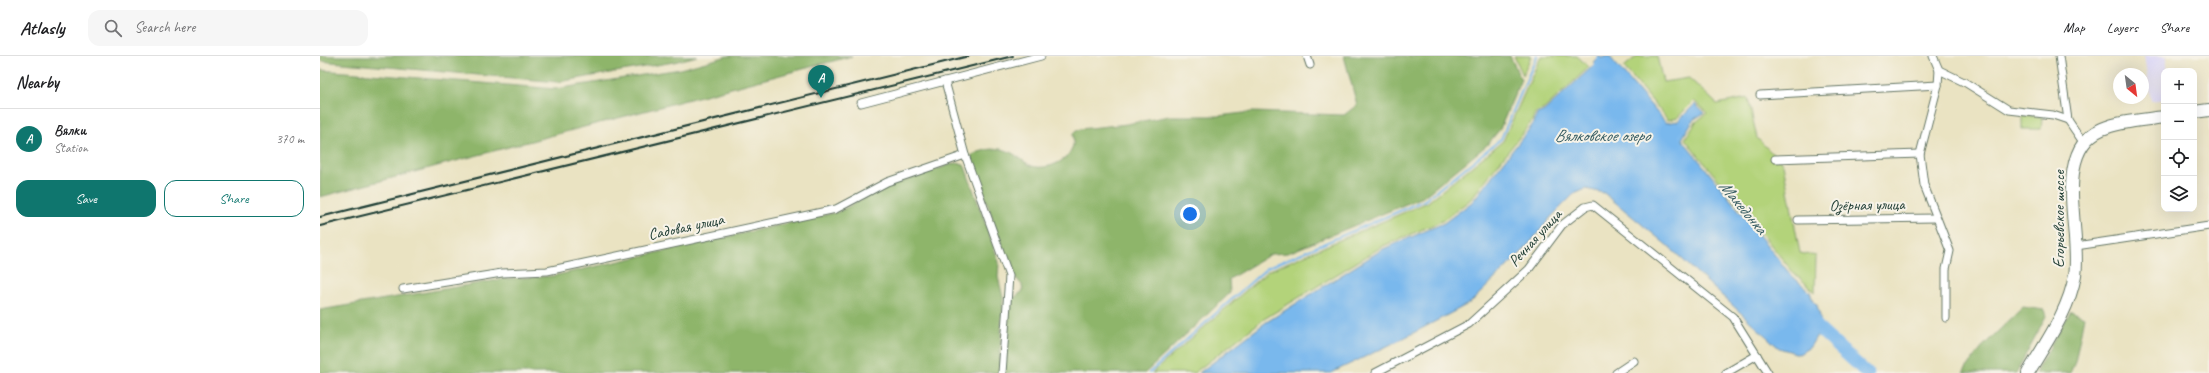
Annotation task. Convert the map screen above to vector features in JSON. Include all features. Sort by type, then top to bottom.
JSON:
[{"type":"main road","points":[[2197,112],[2209,110]]},
{"type":"main road","points":[[2083,142],[2094,133],[2109,126],[2161,117]]},
{"type":"main road","name":"Егорьевское шоссе","points":[[2028,373],[2060,320],[2070,296],[2076,266],[2072,176],[2076,156],[2083,142]]},
{"type":"street","points":[[861,103],[1041,56]]},
{"type":"street","points":[[1307,56],[1310,65]]},
{"type":"street","points":[[1933,56],[1939,70],[1938,85],[1920,154],[1924,185],[1950,250],[1946,269],[1946,318]]},
{"type":"street","points":[[2060,56],[2068,120],[2083,142]]},
{"type":"street","points":[[1939,70],[1966,83],[2010,110],[2053,115],[2068,120]]},
{"type":"street","points":[[945,81],[965,155],[1009,276],[1002,373]]},
{"type":"street","points":[[1760,95],[1938,85]]},
{"type":"street","points":[[1774,159],[1920,154]]},
{"type":"street","name":"Садовая улица","points":[[403,289],[502,273],[548,271],[836,209],[887,182],[965,155]]},
{"type":"street","name":"Речная улица","points":[[1375,373],[1469,324],[1528,269],[1562,225],[1584,207],[1593,205],[1733,317],[1768,373]]},
{"type":"street","name":"Озёрная улица","points":[[1798,220],[1936,218]]},
{"type":"street","points":[[2076,246],[2209,226]]},
{"type":"street","points":[[1726,373],[1757,355]]},
{"type":"street","points":[[1616,373],[1634,361]]},
{"type":"shaded area","points":[[2144,56],[2166,56],[2168,68],[2161,68],[2161,99],[2151,101],[2149,88],[2149,68],[2146,68]]},
{"type":"green space","points":[[320,56],[697,56],[674,62],[558,82],[320,61]]},
{"type":"green space","points":[[728,56],[852,56],[320,197],[320,70],[556,89],[680,69]]},
{"type":"green space","points":[[1344,56],[1510,56],[1521,79],[1500,129],[1487,145],[1423,197],[1288,253],[1271,254],[1229,279],[1230,293],[1145,373],[1005,373],[1010,301],[1023,291],[1022,285],[1011,272],[971,156],[985,150],[1001,149],[1012,153],[1028,164],[1040,167],[1055,164],[1067,156],[1073,145],[1073,133],[1080,129],[1127,124],[1169,116],[1218,116],[1252,112],[1344,115],[1357,105]]},
{"type":"green space","points":[[1514,56],[1531,56],[1523,75]]},
{"type":"green space","points":[[1541,56],[1577,56],[1589,67],[1544,109],[1535,113],[1532,121],[1470,200],[1442,221],[1383,246],[1264,319],[1194,373],[1152,373],[1268,271],[1428,202],[1503,141]]},
{"type":"green space","points":[[1637,56],[1657,56],[1663,82],[1689,78],[1717,104],[1748,98],[1757,138],[1783,164],[1800,253],[1816,256],[1815,292],[1792,271],[1685,139],[1695,123],[1707,113],[1694,101],[1677,118],[1668,120],[1624,67]]},
{"type":"green space","points":[[2022,115],[2042,117],[2041,129],[2022,129]]},
{"type":"green space","points":[[955,163],[964,164],[999,262],[998,277],[1003,297],[999,373],[320,373],[320,310],[504,279],[553,276],[838,212],[889,186]]},
{"type":"green space","points":[[2023,307],[2044,310],[2046,316],[2016,373],[1963,373],[1985,344]]},
{"type":"green space","points":[[2071,311],[2084,317],[2075,362],[2070,373],[2035,373]]},
{"type":"water","name":"Вялковское озеро","points":[[1599,56],[1601,58],[1609,56],[1666,123],[1678,121],[1695,104],[1704,113],[1693,120],[1682,139],[1790,274],[1810,292],[1813,301],[1817,305],[1820,316],[1820,330],[1810,347],[1799,354],[1779,348],[1669,247],[1604,193],[1586,189],[1574,194],[1551,217],[1524,250],[1470,303],[1400,340],[1331,373],[1199,373],[1265,323],[1383,249],[1444,223],[1472,202],[1534,123],[1537,114],[1544,111],[1595,64],[1593,62]]},
{"type":"waterway","points":[[1149,373],[1267,268],[1425,200],[1501,139],[1537,56]]},
{"type":"waterway","name":"Македонка","points":[[1809,316],[1820,330],[1867,373]]},
{"type":"railway","points":[[320,217],[969,56]]},
{"type":"railway","points":[[320,226],[1013,56]]},
{"type":"place","name":"Вялки","points":[[821,98]]}]
